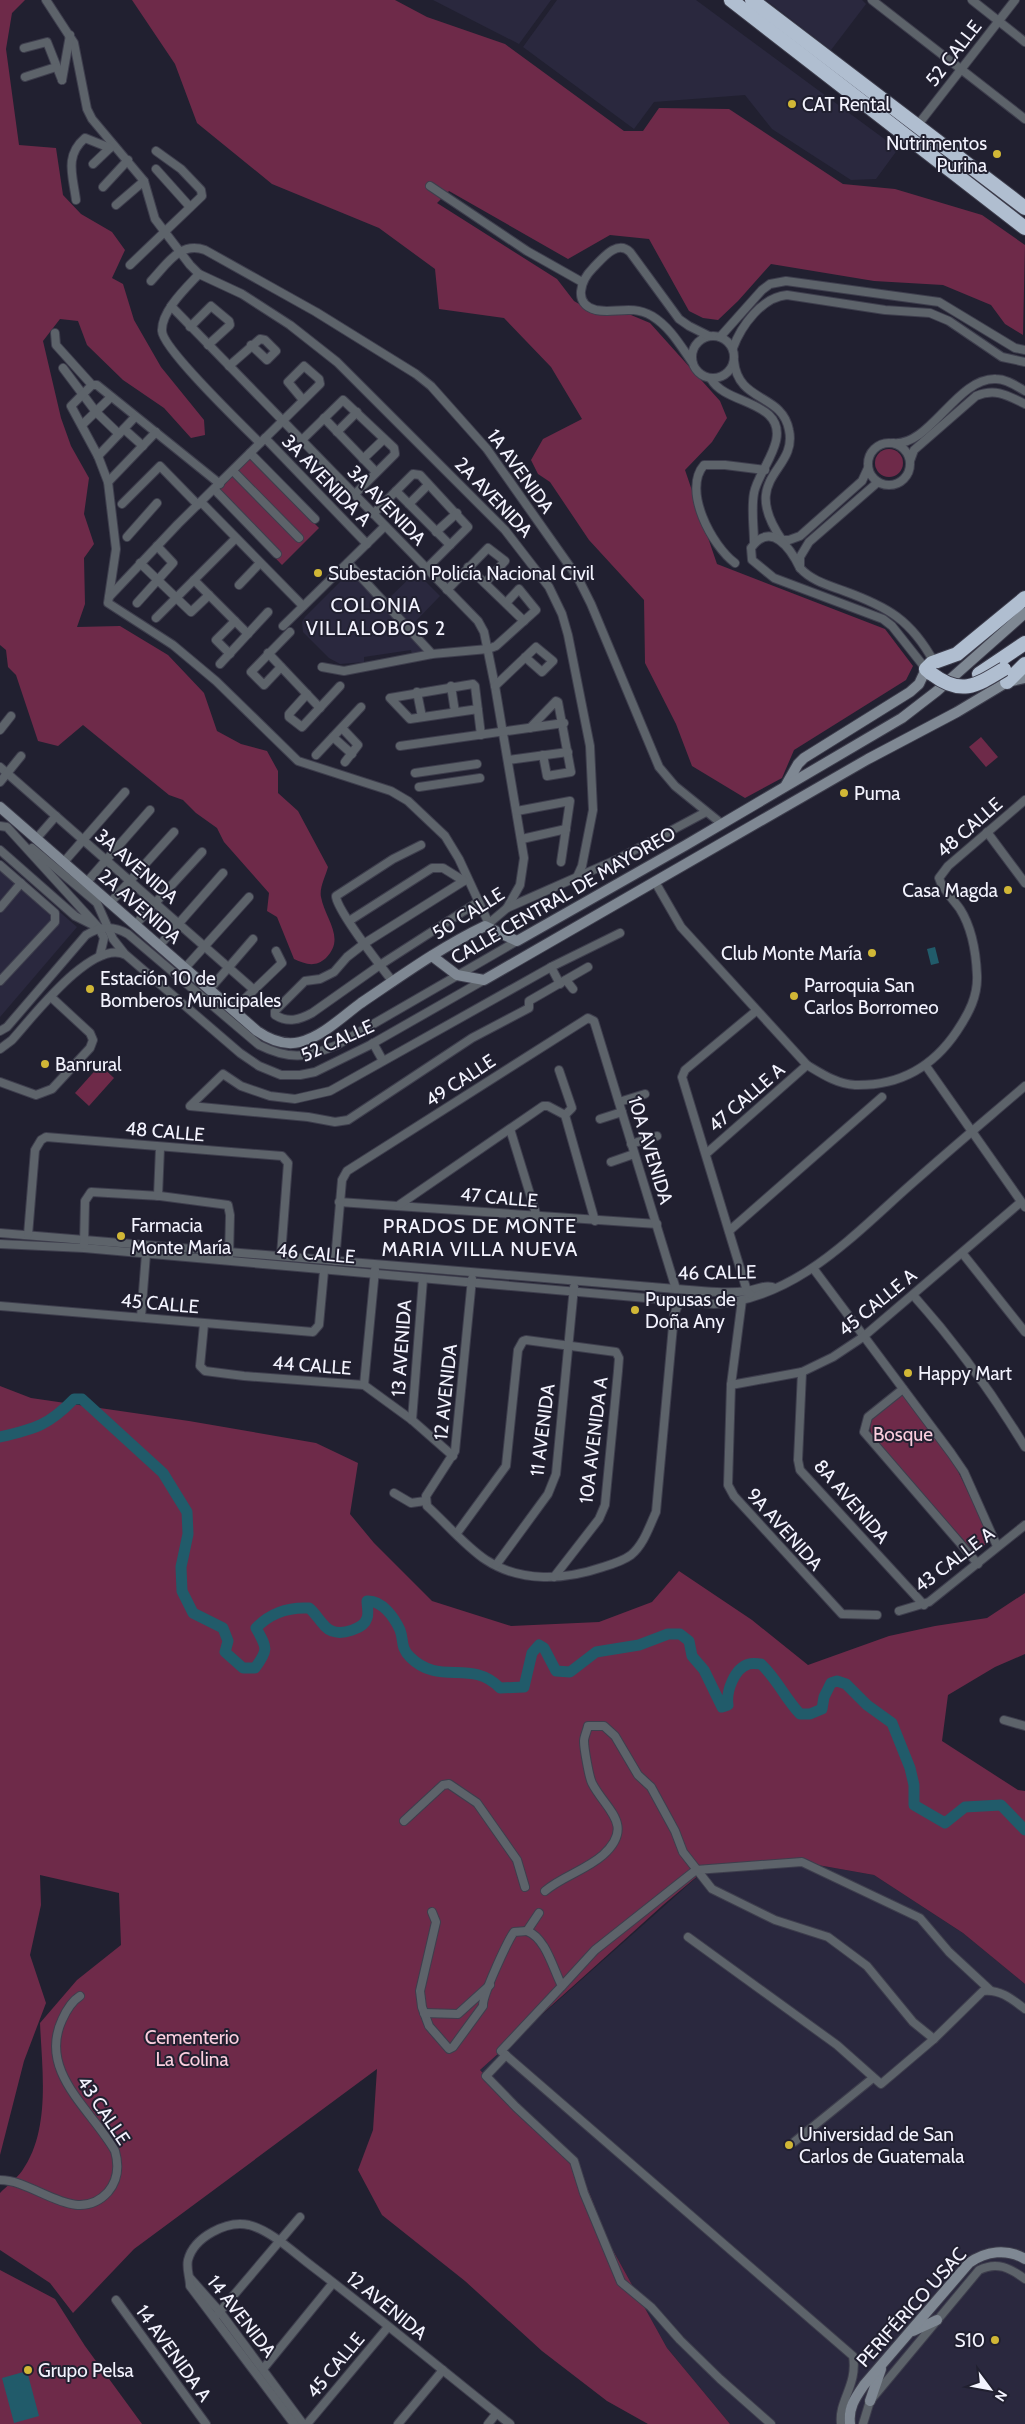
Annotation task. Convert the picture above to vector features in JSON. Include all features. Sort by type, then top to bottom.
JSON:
[{"type":"highway","points":[[732,0],[1025,228]]},
{"type":"highway","points":[[752,0],[1025,208]]},
{"type":"highway","points":[[933,668],[957,654],[1025,598]]},
{"type":"highway","points":[[933,668],[958,678],[980,674],[1025,643]]},
{"type":"highway","points":[[933,668],[949,685],[962,688],[1005,676],[1025,663]]},
{"type":"main road","name":"CALLE CENTRAL DE MAYOREO","points":[[516,941],[722,824],[913,710],[1025,613]]},
{"type":"main road","points":[[785,787],[800,761],[910,692],[933,668]]},
{"type":"main road","name":"CALLE CENTRAL DE MAYOREO","points":[[484,980],[868,759],[1005,676],[1025,678]]},
{"type":"main road","name":"2A AVENIDA","points":[[0,807],[257,1030]]},
{"type":"main road","points":[[487,925],[516,941]]},
{"type":"main road","name":"50 CALLE","points":[[257,1030],[268,1038],[282,1043],[306,1040],[432,956],[487,925]]},
{"type":"main road","points":[[432,956],[457,975],[484,980]]},
{"type":"main road","name":"PERIFÉRICO USAC","points":[[850,2424],[850,2412],[853,2402],[882,2364],[969,2263],[986,2253],[1005,2252],[1025,2259]]},
{"type":"main road","points":[[908,2334],[937,2320]]},
{"type":"main road","points":[[870,2401],[882,2364]]},
{"type":"street","points":[[46,0],[70,35],[77,53],[87,109],[112,146],[128,160],[144,181],[116,205]]},
{"type":"street","points":[[872,0],[1025,119]]},
{"type":"street","points":[[972,0],[1025,42]]},
{"type":"street","name":"52 CALLE","points":[[917,126],[1015,0]]},
{"type":"street","points":[[24,48],[47,42],[62,80],[70,35]]},
{"type":"street","points":[[25,77],[56,67]]},
{"type":"street","points":[[76,200],[72,166],[74,149],[85,138],[112,146]]},
{"type":"street","points":[[93,164],[112,146]]},
{"type":"street","points":[[130,265],[202,196],[201,190],[181,169],[156,151]]},
{"type":"street","points":[[103,187],[128,160]]},
{"type":"street","points":[[156,169],[190,207]]},
{"type":"street","name":"2A AVENIDA","points":[[144,181],[155,220],[163,233],[180,250],[199,274],[242,294],[312,340],[337,362],[505,530],[549,587],[562,614],[568,634],[590,746],[593,810],[582,866],[577,877]]},
{"type":"street","points":[[430,186],[528,251],[582,282]]},
{"type":"street","name":"1A AVENIDA","points":[[180,250],[196,246],[205,250],[316,312],[416,374],[430,386],[488,449],[578,578],[591,604],[655,761],[671,782],[722,824]]},
{"type":"street","points":[[733,348],[720,337],[709,336],[679,319],[630,252],[624,248],[617,248],[609,252],[582,282],[580,296],[587,305],[594,310],[632,310],[650,315],[669,330],[696,370],[703,376],[711,379],[719,388],[760,409],[774,420],[777,440],[773,452],[762,470],[754,494],[754,543],[750,555],[752,560],[774,578],[883,619],[933,668]]},
{"type":"street","points":[[152,281],[180,250]]},
{"type":"street","points":[[171,306],[199,274]]},
{"type":"street","points":[[720,337],[762,290],[776,282],[786,281],[920,299],[947,305],[1015,348],[1025,350]]},
{"type":"street","points":[[885,310],[890,300],[886,294]]},
{"type":"street","points":[[933,668],[920,639],[892,611],[816,581],[800,568],[788,546],[781,540],[766,507],[765,496],[774,472],[786,451],[790,431],[783,414],[750,392],[738,378],[733,348],[744,326],[767,302],[778,296],[787,295],[885,310],[930,313],[943,317],[1002,357],[1025,362]]},
{"type":"street","points":[[912,312],[912,303],[920,299]]},
{"type":"street","name":"3A AVENIDA","points":[[171,306],[478,621],[484,632],[496,686],[524,858],[522,877],[507,908]]},
{"type":"street","name":"3A AVENIDA A","points":[[171,306],[163,324],[162,334],[188,370],[366,544]]},
{"type":"street","points":[[190,327],[211,306],[229,321],[230,325],[208,345]]},
{"type":"street","points":[[55,333],[56,345],[92,385],[97,385],[156,432],[217,486],[277,554]]},
{"type":"street","points":[[692,362],[695,346],[700,340],[709,336]]},
{"type":"street","points":[[229,366],[251,345]]},
{"type":"street","points":[[711,379],[722,377],[728,373],[734,361]]},
{"type":"street","points":[[108,597],[282,420],[320,384],[320,381],[306,366],[288,382],[303,400]]},
{"type":"street","points":[[63,368],[96,412],[142,446]]},
{"type":"street","points":[[754,543],[769,537],[790,540],[800,536],[862,481],[874,449],[886,443],[909,441],[970,390],[984,381],[1005,380],[1025,390]]},
{"type":"street","points":[[92,385],[71,406],[98,456],[108,482],[116,549],[108,603],[173,645],[216,681],[298,761],[390,791],[408,801],[445,836],[459,859],[466,880],[478,902],[487,925]]},
{"type":"street","points":[[868,468],[878,482],[884,485],[898,484],[908,474],[914,450],[976,396],[987,392],[1000,392],[1025,404]]},
{"type":"street","points":[[82,425],[111,397]]},
{"type":"street","points":[[302,440],[343,400],[396,451],[355,494]]},
{"type":"street","points":[[337,432],[357,412]]},
{"type":"street","points":[[98,456],[135,417]]},
{"type":"street","points":[[324,418],[376,472]]},
{"type":"street","points":[[108,482],[156,432]]},
{"type":"street","points":[[363,459],[384,439]]},
{"type":"street","points":[[893,443],[904,449],[910,461]]},
{"type":"street","points":[[250,453],[315,519]]},
{"type":"street","points":[[735,563],[716,544],[705,521],[696,491],[695,480],[704,465],[724,465],[774,472]]},
{"type":"street","points":[[122,504],[160,466],[303,606]]},
{"type":"street","points":[[232,471],[299,538]]},
{"type":"street","points":[[373,514],[396,491],[417,474],[457,513],[468,527],[426,569]]},
{"type":"street","points":[[800,568],[800,557],[809,542],[878,482]]},
{"type":"street","points":[[409,504],[428,485]]},
{"type":"street","points":[[396,491],[450,545]]},
{"type":"street","points":[[127,536],[157,503]]},
{"type":"street","points":[[436,532],[457,513]]},
{"type":"street","points":[[283,626],[385,526]]},
{"type":"street","points":[[156,618],[235,539]]},
{"type":"street","points":[[137,603],[174,563],[157,546]]},
{"type":"street","points":[[447,590],[488,548],[503,558],[505,565],[485,584]]},
{"type":"street","points":[[348,562],[432,654]]},
{"type":"street","points":[[239,585],[260,563]]},
{"type":"street","points":[[140,564],[191,612],[209,595]]},
{"type":"street","points":[[468,567],[524,621]]},
{"type":"street","points":[[194,580],[248,634]]},
{"type":"street","points":[[322,667],[344,671],[432,654],[488,649],[496,646],[536,608],[520,590],[506,603]]},
{"type":"street","points":[[220,664],[268,612]]},
{"type":"street","points":[[230,654],[216,640],[234,621]]},
{"type":"street","points":[[282,667],[267,684],[262,684],[252,672],[290,632]]},
{"type":"street","points":[[268,654],[320,708]]},
{"type":"street","points":[[496,686],[525,657]]},
{"type":"street","points":[[478,709],[410,718],[390,698],[451,686],[473,684],[478,709],[481,735]]},
{"type":"street","points":[[307,694],[291,711],[289,717],[302,727],[340,686]]},
{"type":"street","points":[[451,686],[455,712]]},
{"type":"street","points":[[417,692],[422,717]]},
{"type":"street","points":[[530,728],[556,701],[558,702],[564,723],[571,772],[549,776],[546,774],[543,755]]},
{"type":"street","points":[[316,755],[336,739],[361,707]]},
{"type":"street","points":[[0,730],[11,716]]},
{"type":"street","points":[[400,746],[564,723]]},
{"type":"street","points":[[344,730],[358,745],[345,762]]},
{"type":"street","points":[[336,739],[352,754]]},
{"type":"street","points":[[508,760],[568,752]]},
{"type":"street","points":[[0,782],[21,756]]},
{"type":"street","points":[[415,773],[477,764]]},
{"type":"street","name":"3A AVENIDA","points":[[0,767],[253,988]]},
{"type":"street","points":[[430,771],[433,785]]},
{"type":"street","points":[[419,787],[480,778]]},
{"type":"street","points":[[64,863],[125,792]]},
{"type":"street","name":"48 CALLE","points":[[926,1066],[947,1046],[968,1015],[976,994],[977,976],[972,938],[966,919],[940,882],[940,874],[1025,800]]},
{"type":"street","points":[[517,811],[570,801],[561,862]]},
{"type":"street","points":[[86,883],[150,810]]},
{"type":"street","name":"50 CALLE","points":[[487,925],[507,908],[618,859],[706,812]]},
{"type":"street","points":[[36,838],[56,816]]},
{"type":"street","points":[[0,820],[3,826],[99,928],[104,938],[100,955]]},
{"type":"street","name":"52 CALLE","points":[[3,826],[96,903],[109,927],[113,939],[126,955],[240,1053],[268,1071],[281,1075],[300,1075],[316,1072],[373,1043],[484,980]]},
{"type":"street","points":[[522,839],[566,829]]},
{"type":"street","points":[[110,903],[174,832]]},
{"type":"street","points":[[988,832],[1025,883]]},
{"type":"street","points":[[392,982],[349,921],[337,902],[336,896],[393,860],[421,845]]},
{"type":"street","points":[[0,850],[75,916],[99,928]]},
{"type":"street","points":[[135,925],[154,902],[202,852]]},
{"type":"street","points":[[0,865],[55,913],[55,922],[0,980]]},
{"type":"street","points":[[349,921],[432,868],[443,868],[466,880]]},
{"type":"street","points":[[159,946],[223,873]]},
{"type":"street","points":[[466,880],[365,943],[347,957],[334,972],[320,979],[306,981],[275,1011],[275,1015],[288,1020],[300,1019],[323,1006],[380,965],[478,902]]},
{"type":"street","points":[[0,908],[21,883]]},
{"type":"street","points":[[658,887],[681,927],[806,1065],[828,1078],[854,1085],[882,1083],[908,1075],[926,1066],[1023,1205]]},
{"type":"street","points":[[185,968],[249,896]]},
{"type":"street","points":[[0,1031],[7,1027],[86,935],[99,928],[109,927]]},
{"type":"street","name":"CALLE CENTRAL DE MAYOREO","points":[[109,927],[128,934],[260,1045],[274,1052],[294,1057],[316,1055],[337,1046],[516,941]]},
{"type":"street","points":[[588,967],[529,1001],[528,1008],[472,1038],[348,1120],[335,1122],[308,1117],[191,1108],[190,1106],[223,1074],[241,1086],[270,1096],[294,1099],[330,1091],[551,967],[620,933]]},
{"type":"street","points":[[209,990],[253,939]]},
{"type":"street","points":[[0,1049],[12,1040],[51,997],[83,966],[100,955],[113,951],[126,955]]},
{"type":"street","points":[[233,1010],[253,988],[282,963],[276,951]]},
{"type":"street","points":[[551,967],[563,982],[573,989]]},
{"type":"street","points":[[58,968],[68,980]]},
{"type":"street","points":[[0,1082],[36,1095],[52,1089],[90,1048],[93,1040],[90,1033],[51,997]]},
{"type":"street","points":[[755,1296],[747,1291],[707,1153],[682,1077],[685,1070],[756,1012]]},
{"type":"street","name":"49 CALLE","points":[[339,1202],[344,1175],[588,1018],[594,1021]]},
{"type":"street","name":"10A AVENIDA","points":[[594,1021],[676,1289]]},
{"type":"street","points":[[373,1043],[383,1061]]},
{"type":"street","name":"47 CALLE A","points":[[707,1153],[806,1065]]},
{"type":"street","points":[[559,1070],[572,1108],[565,1115]]},
{"type":"street","name":"46 CALLE","points":[[0,1232],[146,1254],[714,1304],[742,1300],[769,1293],[813,1268],[1025,1086]]},
{"type":"street","points":[[618,1102],[645,1094]]},
{"type":"street","points":[[729,1231],[882,1097]]},
{"type":"street","points":[[400,1205],[543,1106],[554,1108],[565,1115],[595,1221]]},
{"type":"street","points":[[600,1120],[622,1112]]},
{"type":"street","points":[[510,1129],[537,1217]]},
{"type":"street","points":[[631,1144],[657,1136]]},
{"type":"street","name":"48 CALLE","points":[[28,1235],[35,1150],[41,1140],[46,1137],[160,1148],[282,1156],[288,1163],[281,1255]]},
{"type":"street","points":[[158,1196],[160,1148]]},
{"type":"street","points":[[611,1162],[634,1154]]},
{"type":"street","points":[[84,1244],[85,1201],[88,1195],[95,1191],[158,1196],[228,1205],[230,1214],[229,1261]]},
{"type":"street","points":[[335,1260],[339,1202]]},
{"type":"street","name":"47 CALLE","points":[[339,1202],[657,1224]]},
{"type":"street","name":"45 CALLE A","points":[[732,1384],[802,1372],[833,1357],[863,1337],[1023,1205]]},
{"type":"street","name":"46 CALLE","points":[[0,1244],[84,1244],[281,1255],[676,1289],[747,1291],[771,1286],[776,1288]]},
{"type":"street","points":[[141,1317],[146,1254]]},
{"type":"street","points":[[963,1254],[1025,1332]]},
{"type":"street","points":[[364,1385],[376,1264]]},
{"type":"street","points":[[813,1268],[964,1472],[997,1546]]},
{"type":"street","name":"45 CALLE","points":[[0,1306],[313,1332],[317,1330],[324,1271]]},
{"type":"street","name":"12 AVENIDA","points":[[426,1503],[426,1496],[453,1456],[456,1446],[473,1272]]},
{"type":"street","name":"13 AVENIDA","points":[[412,1420],[423,1279]]},
{"type":"street","name":"11 AVENIDA","points":[[496,1565],[548,1494],[554,1480],[575,1281]]},
{"type":"street","points":[[912,1295],[933,1317],[1010,1422],[1025,1447]]},
{"type":"street","points":[[664,1299],[674,1315]]},
{"type":"street","points":[[394,1493],[411,1503],[426,1503],[485,1559],[522,1575],[554,1577],[587,1572],[621,1561],[632,1554],[643,1540],[656,1512],[674,1315],[680,1300]]},
{"type":"street","name":"9A AVENIDA","points":[[742,1300],[732,1384],[728,1485],[734,1496],[842,1614],[877,1615]]},
{"type":"street","name":"44 CALLE","points":[[204,1324],[200,1366],[205,1371],[244,1376],[364,1385],[412,1420],[453,1456]]},
{"type":"street","points":[[457,1533],[506,1466],[518,1350],[523,1341],[569,1346]]},
{"type":"street","name":"10A AVENIDA A","points":[[554,1577],[599,1519],[605,1505],[619,1358],[616,1352],[569,1346]]},
{"type":"street","name":"8A AVENIDA","points":[[802,1372],[798,1460],[800,1470],[924,1605]]},
{"type":"street","points":[[903,1389],[871,1413],[865,1421],[864,1432],[978,1564]]},
{"type":"street","name":"43 CALLE A","points":[[899,1611],[924,1605],[1025,1525]]},
{"type":"street","points":[[1004,1720],[1025,1726]]},
{"type":"street","points":[[546,1891],[556,1882],[567,1879],[604,1855],[617,1837],[617,1818],[591,1782],[584,1741],[588,1726],[604,1726],[615,1736],[638,1775],[651,1787],[675,1831],[683,1852],[712,1888],[757,1912],[828,1937],[867,1966],[913,2022],[934,2039]]},
{"type":"street","points":[[404,1821],[442,1786],[449,1784],[477,1803],[517,1860],[525,1886]]},
{"type":"street","points":[[841,2424],[840,2414],[850,2390],[855,2369],[853,2356],[501,2051],[595,1950],[696,1870],[802,1862],[920,1918],[949,1952],[990,1990]]},
{"type":"street","points":[[432,1912],[436,1922],[420,1991],[424,2013],[429,2026],[449,2049],[454,2047],[472,2018],[483,2006],[483,2000],[506,1944],[514,1932],[526,1931],[533,1933],[542,1943],[562,1986]]},
{"type":"street","points":[[526,1931],[539,1913]]},
{"type":"street","points":[[688,1937],[837,2045],[881,2084],[934,2039],[983,1991],[990,1990],[1005,1994],[1025,2009]]},
{"type":"street","points":[[424,2013],[458,2014],[485,1987],[491,1984]]},
{"type":"street","name":"43 CALLE","points":[[0,2180],[19,2183],[61,2201],[81,2206],[91,2205],[112,2188],[118,2168],[115,2151],[73,2093],[58,2067],[56,2037],[75,2000],[80,1996]]},
{"type":"street","points":[[506,2056],[486,2076],[516,2108],[574,2161],[584,2194],[621,2282],[651,2307],[713,2372],[771,2424]]},
{"type":"street","points":[[794,2142],[873,2078]]},
{"type":"street","points":[[217,2315],[300,2218]]},
{"type":"street","name":"12 AVENIDA","points":[[190,2278],[187,2263],[193,2249],[212,2233],[227,2225],[238,2224],[258,2228],[333,2283],[510,2424]]},
{"type":"street","name":"PERIFÉRICO USAC","points":[[863,2424],[870,2401],[981,2269],[993,2265],[1004,2266],[1025,2279]]},
{"type":"street","name":"14 AVENIDA","points":[[190,2278],[190,2286],[263,2368],[305,2424]]},
{"type":"street","points":[[263,2368],[333,2283]]},
{"type":"street","name":"14 AVENIDA A","points":[[116,2300],[206,2424]]},
{"type":"street","name":"14 AVENIDA","points":[[217,2315],[294,2424]]},
{"type":"street","name":"45 CALLE","points":[[305,2424],[388,2327]]},
{"type":"street","points":[[398,2424],[442,2370]]},
{"type":"street","points":[[488,2424],[496,2414]]},
{"type":"shaded area","points":[[433,0],[551,0],[519,44]]},
{"type":"shaded area","points":[[557,0],[696,0],[898,149],[876,179],[851,180],[772,129],[745,95],[654,102],[634,129],[523,47]]},
{"type":"shaded area","points":[[766,0],[862,0],[866,4],[831,50]]},
{"type":"shaded area","points":[[351,571],[428,650],[412,654],[411,650],[364,657],[364,662],[340,664],[329,658],[303,632],[302,622],[305,617]]},
{"type":"shaded area","points":[[416,572],[440,596],[412,625],[388,599]]},
{"type":"shaded area","points":[[0,860],[77,927],[0,1017]]},
{"type":"shaded area","name":"Universidad de San Carlos de Guatemala","points":[[784,1859],[874,1875],[963,1933],[1025,1984],[1025,2424],[730,2424],[667,2348],[610,2245],[583,2177],[480,2070],[706,1869]]},
{"type":"green space","points":[[0,0],[25,0],[12,13],[6,49],[19,145],[56,148],[63,195],[81,214],[112,232],[125,250],[112,278],[123,284],[134,320],[161,367],[204,420],[205,435],[191,438],[164,408],[123,380],[87,345],[78,321],[60,319],[43,341],[61,418],[71,446],[89,478],[84,514],[94,544],[84,558],[85,604],[77,627],[120,626],[168,655],[204,693],[217,731],[241,744],[267,751],[278,771],[278,793],[298,811],[328,867],[322,886],[321,897],[332,928],[334,943],[332,951],[318,963],[306,964],[294,959],[277,917],[267,911],[269,893],[224,842],[217,828],[196,813],[183,800],[169,795],[83,725],[58,746],[38,741],[16,675],[8,667],[6,650],[0,645]]},
{"type":"green space","points":[[132,0],[395,0],[427,17],[505,44],[624,131],[643,131],[659,108],[729,109],[843,184],[895,189],[982,215],[1025,245],[1023,335],[1005,324],[991,305],[943,285],[874,281],[771,264],[718,320],[703,318],[689,311],[649,239],[610,235],[568,259],[449,191],[437,203],[557,279],[574,301],[596,314],[631,315],[650,323],[720,401],[727,418],[712,442],[685,470],[717,564],[885,629],[913,666],[906,680],[794,750],[782,778],[745,798],[692,766],[676,724],[645,663],[644,600],[589,540],[550,482],[538,474],[531,460],[543,439],[582,419],[551,367],[504,318],[439,309],[435,269],[379,228],[272,184],[197,123],[175,64]]},
{"type":"green space","points":[[889,449],[899,453],[903,463],[899,473],[889,477],[879,473],[875,463],[879,453]]},
{"type":"green space","points":[[249,458],[319,528],[282,565],[214,494]]},
{"type":"green space","points":[[981,737],[998,757],[986,767],[969,747]]},
{"type":"green space","points":[[100,1065],[114,1078],[89,1106],[75,1093]]},
{"type":"green space","name":"Cementerio La Colina","points":[[0,1386],[31,1398],[189,1421],[316,1443],[358,1463],[350,1514],[374,1543],[432,1601],[511,1626],[599,1622],[652,1602],[679,1571],[752,1620],[808,1665],[889,1636],[935,1626],[987,1618],[1025,1593],[1025,1654],[995,1667],[948,1695],[942,1741],[1018,1790],[1025,1791],[1025,1984],[963,1933],[874,1875],[784,1859],[706,1869],[663,1905],[480,2070],[583,2177],[610,2245],[667,2348],[730,2424],[648,2424],[607,2401],[542,2351],[465,2281],[382,2215],[358,2170],[373,2130],[377,2069],[134,2249],[73,2313],[50,2283],[0,2250],[0,2193],[20,2174],[31,2155],[41,2119],[43,2080],[40,2023],[77,1980],[121,1945],[119,1893],[40,1875],[41,1905],[30,1955],[46,2003],[24,2061],[0,2155]]},
{"type":"green space","name":"Bosque","points":[[901,1396],[906,1396],[950,1455],[989,1535],[986,1544],[975,1553],[873,1437],[870,1430],[873,1418],[883,1408]]},
{"type":"green space","points":[[0,2270],[55,2299],[85,2346],[142,2424],[0,2424]]},
{"type":"water","points":[[935,947],[939,963],[931,965],[927,949]]},
{"type":"water","points":[[27,2371],[39,2416],[14,2423],[2,2378]]},
{"type":"waterway","points":[[0,1437],[41,1425],[57,1415],[74,1399],[82,1399],[163,1473],[187,1512],[188,1534],[181,1567],[182,1591],[193,1613],[223,1628],[228,1641],[225,1652],[243,1668],[255,1668],[263,1657],[265,1648],[256,1628],[267,1618],[287,1610],[309,1608],[332,1631],[347,1632],[365,1622],[368,1614],[367,1601],[378,1603],[387,1610],[400,1630],[403,1647],[410,1657],[421,1666],[444,1672],[478,1675],[489,1679],[500,1688],[524,1687],[532,1653],[539,1645],[544,1648],[556,1671],[570,1672],[596,1652],[639,1645],[668,1634],[680,1634],[689,1641],[692,1656],[704,1670],[722,1707],[728,1705],[728,1694],[735,1675],[744,1666],[751,1664],[761,1664],[800,1714],[810,1714],[822,1709],[824,1697],[831,1683],[837,1681],[846,1684],[867,1705],[892,1723],[910,1768],[914,1785],[914,1805],[945,1823],[965,1807],[1001,1805],[1025,1830]]},
{"type":"place","name":"CAT Rental","points":[[792,104]]},
{"type":"place","name":"Nutrimentos Purina","points":[[997,154]]},
{"type":"place","name":"Subestación Policía Nacional Civil","points":[[318,573]]},
{"type":"place","name":"Puma","points":[[844,793]]},
{"type":"place","name":"Casa Magda","points":[[1008,890]]},
{"type":"place","name":"Club Monte María","points":[[872,953]]},
{"type":"place","name":"Estación 10 de Bomberos Municipales","points":[[90,989]]},
{"type":"place","name":"Parroquia San Carlos Borromeo","points":[[794,996]]},
{"type":"place","name":"Banrural","points":[[45,1064]]},
{"type":"place","name":"Farmacia Monte María","points":[[121,1236]]},
{"type":"place","name":"Pupusas de Doña Any","points":[[635,1310]]},
{"type":"place","name":"Happy Mart","points":[[908,1373]]},
{"type":"place","name":"Universidad de San Carlos de Guatemala","points":[[789,2145]]},
{"type":"place","name":"S10","points":[[995,2340]]},
{"type":"place","name":"Grupo Pelsa","points":[[28,2370]]},
{"type":"district","name":"COLONIA VILLALOBOS 2","points":[[376,616]]},
{"type":"district","name":"PRADOS DE MONTE MARIA VILLA NUEVA","points":[[480,1238]]}]
